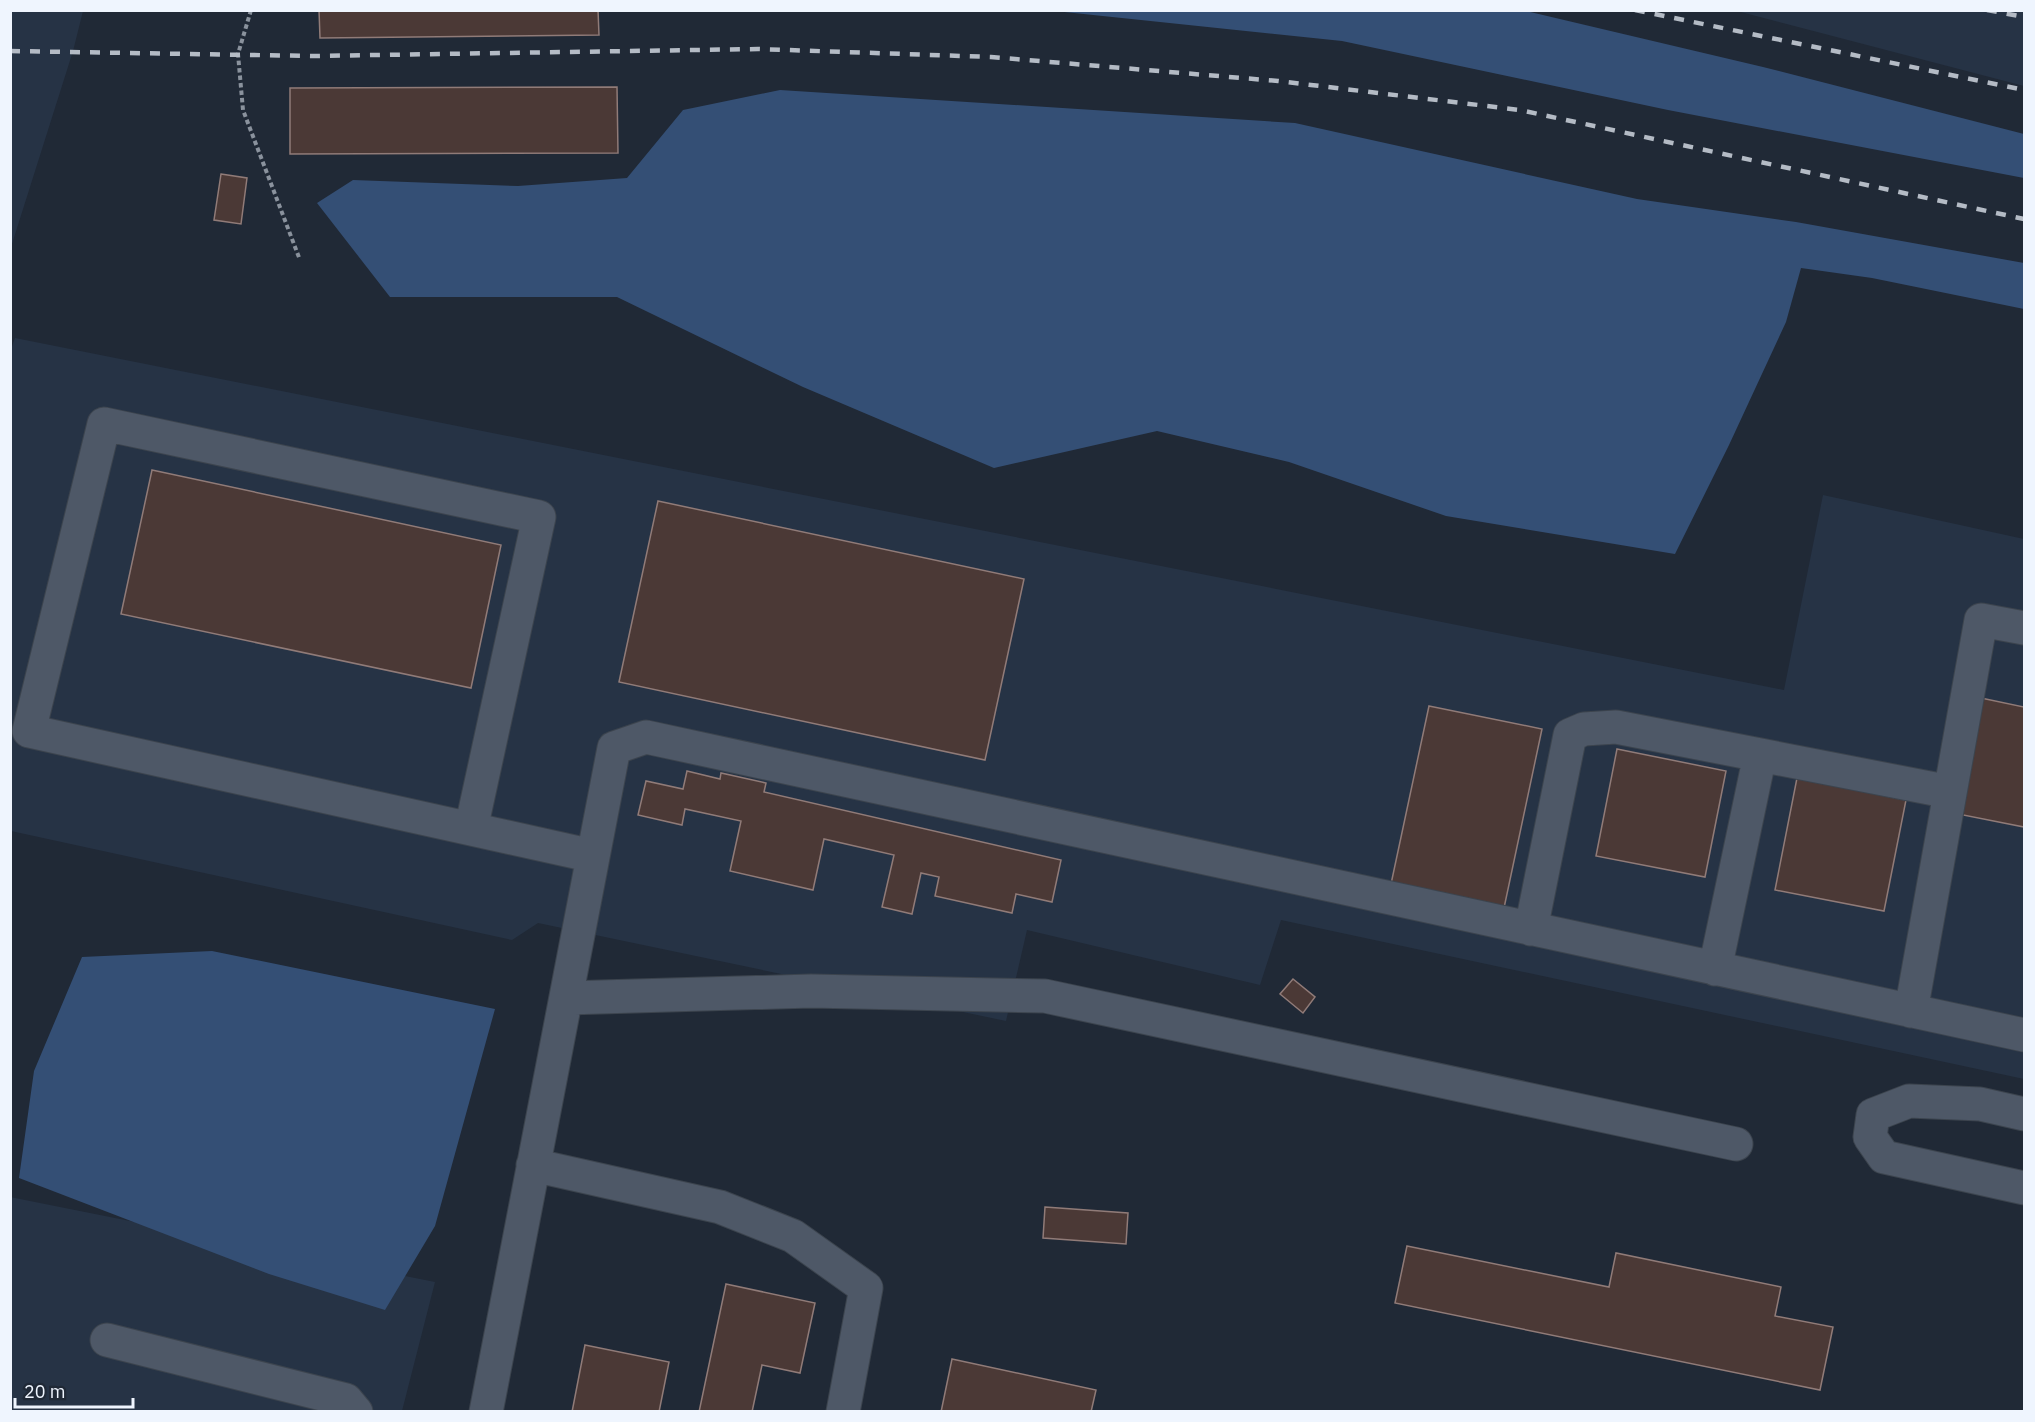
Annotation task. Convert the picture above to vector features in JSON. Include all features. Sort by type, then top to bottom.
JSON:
[{"type":"lane","points":[[471,829],[538,517],[104,424],[29,731],[471,829],[593,856]]},
{"type":"lane","points":[[1911,1011],[1980,620],[2025,628]]},
{"type":"lane","points":[[1531,929],[1570,735],[1584,729],[1616,727],[1950,792]]},
{"type":"lane","points":[[486,1412],[614,748],[646,736],[2025,1035]]},
{"type":"lane","points":[[1715,969],[1760,755]]},
{"type":"lane","points":[[566,998],[811,991],[1046,996],[1736,1144]]},
{"type":"lane","points":[[2025,1114],[1980,1104],[1909,1101],[1874,1115],[1870,1137],[1884,1157],[2025,1188]]},
{"type":"lane","points":[[533,1165],[720,1208],[793,1236],[866,1288],[843,1412]]},
{"type":"lane","points":[[106,1340],[346,1400],[356,1412]]},
{"type":"path","points":[[251,10],[238,54],[243,110],[300,260]]},
{"type":"shaded area","points":[[11,10],[83,11],[73,51],[11,247]]},
{"type":"shaded area","points":[[1055,11],[1526,11],[1763,67],[2024,134],[2024,178],[1668,110],[1342,41]]},
{"type":"shaded area","points":[[1737,11],[2024,11],[2024,86]]},
{"type":"shaded area","points":[[780,90],[1295,123],[1637,199],[1796,222],[2024,263],[2024,309],[1872,278],[1801,268],[1786,322],[1675,554],[1446,516],[1289,462],[1157,431],[994,468],[803,387],[617,297],[390,297],[317,203],[353,180],[518,186],[627,178],[683,110]]},
{"type":"shaded area","points":[[15,338],[1784,690],[1823,495],[2024,539],[2024,1079],[1281,920],[1260,985],[1027,930],[1006,1021],[538,923],[512,940],[11,831],[10,352]]},
{"type":"shaded area","points":[[212,951],[495,1009],[435,1226],[385,1310],[269,1274],[19,1178],[34,1071],[82,957]]},
{"type":"shaded area","points":[[10,1197],[435,1282],[402,1411],[11,1411]]},
{"type":"building","points":[[319,10],[598,10],[599,35],[320,38]]},
{"type":"building","points":[[617,87],[618,153],[290,154],[290,88]]},
{"type":"building","points":[[221,174],[247,178],[241,224],[214,220]]},
{"type":"building","points":[[152,470],[501,545],[471,688],[121,614]]},
{"type":"building","points":[[658,501],[1024,579],[985,760],[619,682]]},
{"type":"building","points":[[1981,698],[2024,707],[2024,827],[1958,814]]},
{"type":"building","points":[[1429,706],[1542,729],[1504,908],[1391,884]]},
{"type":"building","points":[[1617,749],[1726,771],[1705,877],[1596,856]]},
{"type":"building","points":[[687,771],[720,779],[721,773],[766,783],[764,792],[1061,860],[1052,902],[1016,894],[1012,913],[935,896],[939,877],[921,873],[912,914],[882,907],[894,855],[824,839],[813,890],[730,871],[741,821],[685,809],[682,825],[638,815],[646,781],[683,789]]},
{"type":"building","points":[[1797,778],[1906,800],[1884,911],[1775,890]]},
{"type":"building","points":[[1293,979],[1315,997],[1303,1013],[1280,994]]},
{"type":"building","points":[[1045,1207],[1128,1213],[1126,1244],[1043,1238]]},
{"type":"building","points":[[1407,1246],[1609,1287],[1616,1253],[1781,1287],[1775,1316],[1833,1327],[1820,1390],[1395,1303]]},
{"type":"building","points":[[726,1284],[815,1303],[800,1373],[762,1365],[752,1412],[699,1412]]},
{"type":"building","points":[[585,1345],[669,1362],[659,1412],[572,1412]]},
{"type":"building","points":[[952,1359],[1096,1390],[1091,1412],[941,1412]]},
{"type":"railway","points":[[1635,10],[2024,90]]},
{"type":"railway","points":[[1987,10],[2024,17]]},
{"type":"railway","points":[[10,51],[313,56],[758,49],[991,57],[1278,81],[1520,110],[2024,219]]}]
